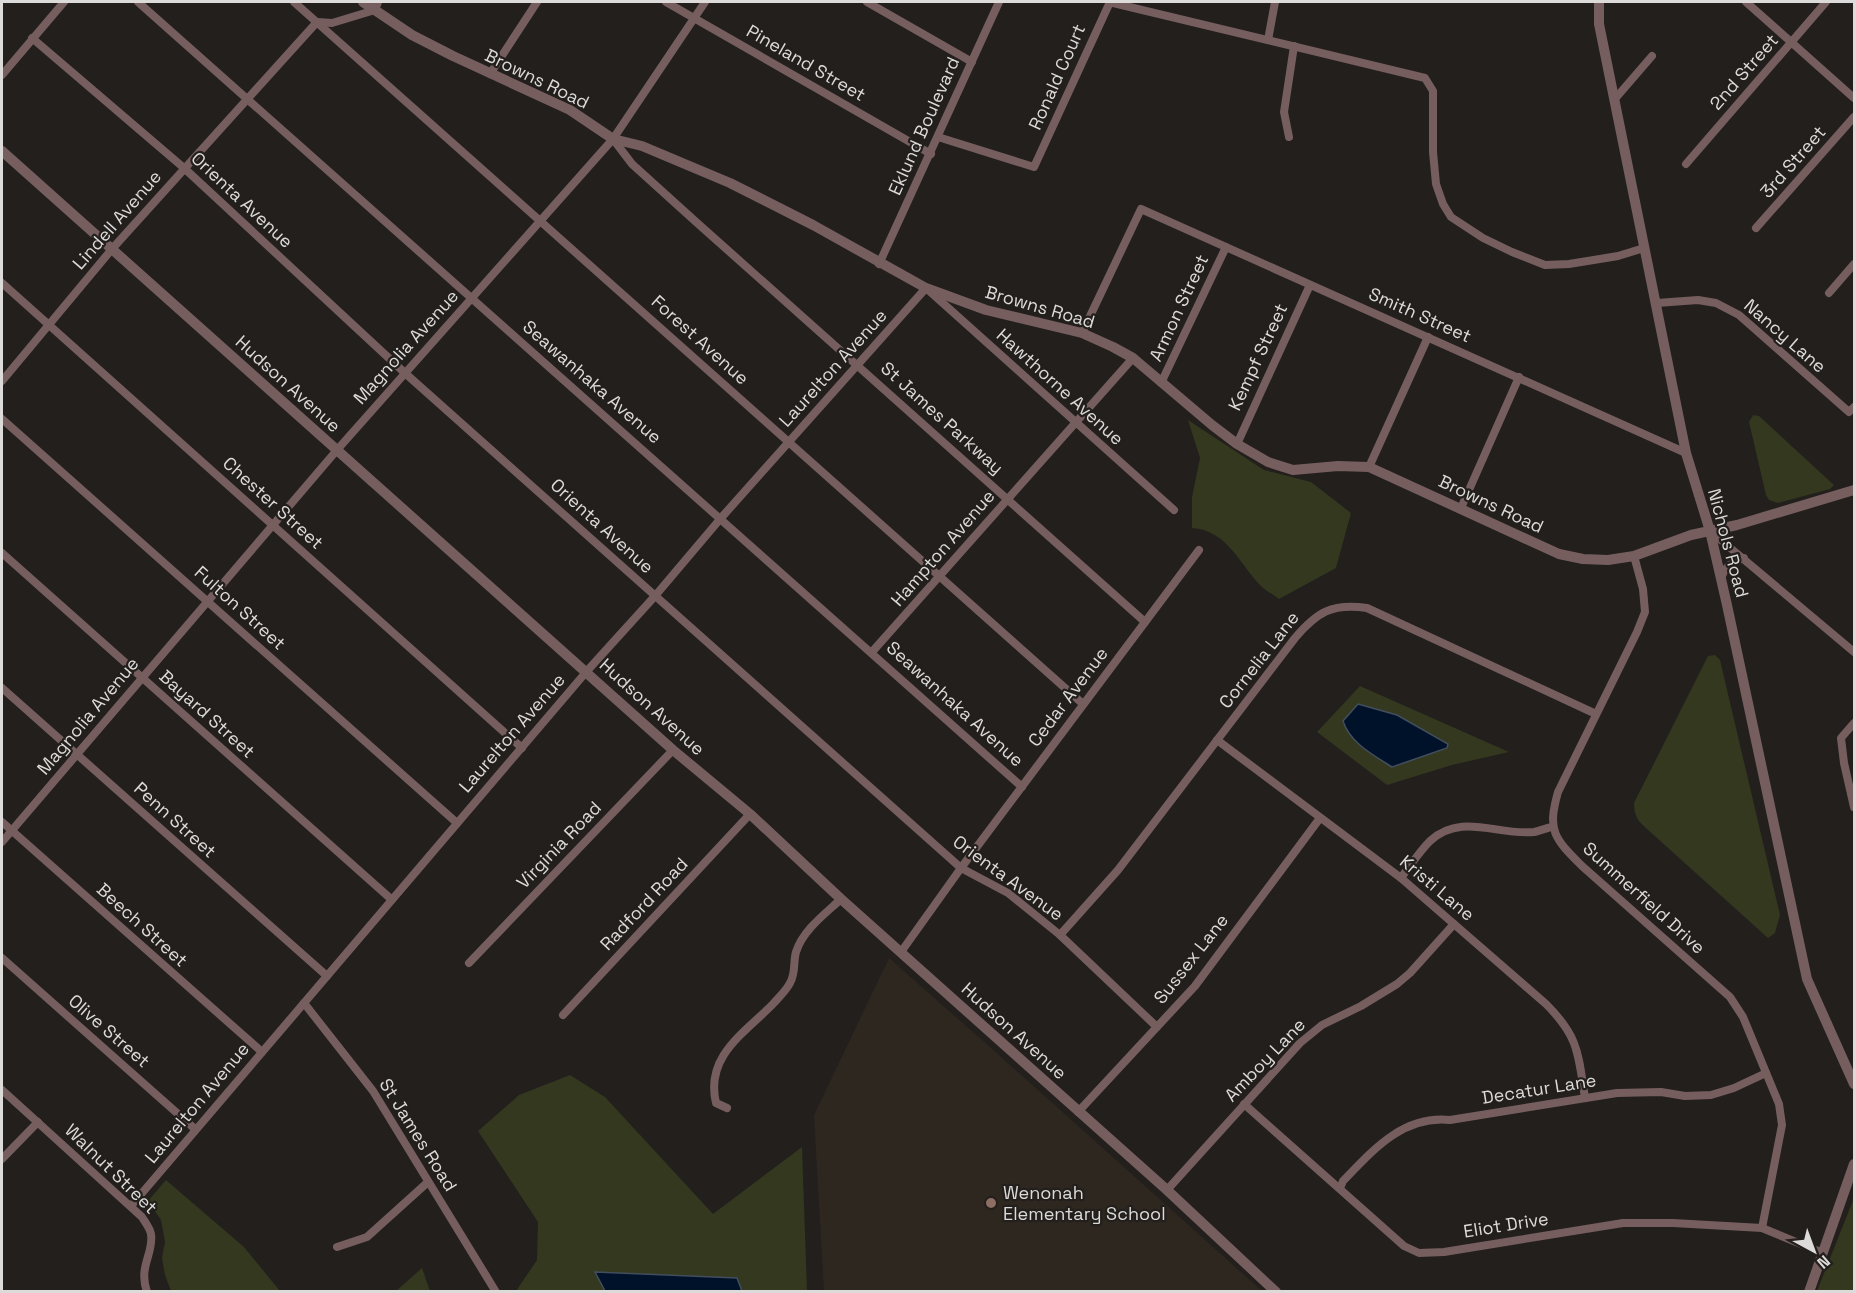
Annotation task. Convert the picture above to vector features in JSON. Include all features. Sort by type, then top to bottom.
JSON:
[{"type":"street","points":[[2,75],[64,2]]},
{"type":"street","name":"Seawanhaka Avenue","points":[[138,2],[873,652],[1022,787]]},
{"type":"street","name":"Forest Avenue","points":[[294,2],[1083,704]]},
{"type":"street","name":"Browns Road","points":[[363,2],[376,6],[412,35],[570,110],[613,139],[642,146],[730,183],[813,225],[879,264],[926,288],[986,310],[1082,333],[1133,358],[1237,444],[1268,462],[1293,470],[1338,466],[1370,467],[1559,554],[1583,559],[1608,560],[1634,556],[1691,535],[1736,525],[1854,490]]},
{"type":"street","points":[[490,74],[537,2]]},
{"type":"street","name":"Pineland Street","points":[[666,2],[931,154]]},
{"type":"street","name":"Magnolia Avenue","points":[[2,842],[337,450],[613,139],[705,2]]},
{"type":"street","points":[[867,2],[972,62]]},
{"type":"street","name":"Eklund Boulevard","points":[[879,264],[999,2]]},
{"type":"street","points":[[1110,2],[1425,78],[1434,91],[1433,152],[1436,184],[1443,204],[1451,217],[1482,238],[1545,265],[1569,264],[1618,256],[1644,248]]},
{"type":"street","name":"Ronald Court","points":[[938,137],[1034,167],[1110,2]]},
{"type":"street","points":[[1268,40],[1275,2]]},
{"type":"street","name":"Nichols Road","points":[[1599,2],[1599,24],[1686,453],[1710,531],[1807,979],[1854,1084]]},
{"type":"street","points":[[1746,2],[1854,98]]},
{"type":"street","name":"2nd Street","points":[[1686,164],[1826,2]]},
{"type":"street","points":[[317,22],[332,23],[376,6]]},
{"type":"street","name":"Lindell Avenue","points":[[2,381],[112,249],[317,22]]},
{"type":"street","name":"Orienta Avenue","points":[[32,38],[184,168],[406,374],[961,868],[1008,893],[1060,935],[1157,1028]]},
{"type":"street","points":[[1289,137],[1284,112],[1294,46]]},
{"type":"street","points":[[1614,100],[1652,56]]},
{"type":"street","name":"3rd Street","points":[[1756,228],[1854,117]]},
{"type":"street","name":"St James Parkway","points":[[613,139],[632,164],[1145,622]]},
{"type":"street","name":"Hudson Avenue","points":[[2,151],[673,750],[750,814],[841,899],[1167,1190],[1276,1292]]},
{"type":"street","name":"Smith Street","points":[[1082,333],[1141,209],[1686,453]]},
{"type":"street","name":"Armon Street","points":[[1161,383],[1226,247]]},
{"type":"street","points":[[1829,293],[1854,264]]},
{"type":"street","name":"Chester Street","points":[[2,283],[522,748]]},
{"type":"street","name":"Kempf Street","points":[[1237,444],[1310,285]]},
{"type":"street","name":"Laurelton Avenue","points":[[131,1206],[586,671],[655,596],[721,518],[926,288]]},
{"type":"street","name":"Hawthorne Avenue","points":[[926,288],[1174,510]]},
{"type":"street","name":"Nancy Lane","points":[[1657,303],[1698,300],[1716,303],[1739,315],[1852,410]]},
{"type":"street","points":[[1370,467],[1428,337]]},
{"type":"street","name":"Hampton Avenue","points":[[873,652],[1133,358]]},
{"type":"street","points":[[1461,508],[1519,377]]},
{"type":"street","name":"Fulton Street","points":[[2,420],[457,823]]},
{"type":"street","points":[[1710,531],[1854,652]]},
{"type":"street","name":"Cedar Avenue","points":[[901,952],[961,868],[1199,550]]},
{"type":"street","name":"Bayard Street","points":[[2,554],[391,899]]},
{"type":"street","points":[[1401,878],[1431,841],[1442,832],[1455,827],[1468,825],[1534,832],[1552,827],[1558,792],[1645,612],[1634,556]]},
{"type":"street","points":[[1721,579],[1726,567],[1744,558]]},
{"type":"street","name":"Cornelia Lane","points":[[1060,935],[1118,870],[1294,638],[1310,620],[1330,609],[1348,605],[1367,608],[1596,714]]},
{"type":"street","name":"Penn Street","points":[[2,688],[327,976]]},
{"type":"street","points":[[1854,723],[1841,738],[1854,807]]},
{"type":"street","name":"Kristi Lane","points":[[1217,740],[1401,878],[1558,1016],[1575,1042],[1585,1098]]},
{"type":"street","name":"Virginia Road","points":[[469,963],[673,750]]},
{"type":"street","name":"Radford Road","points":[[563,1015],[750,814]]},
{"type":"street","name":"Sussex Lane","points":[[1078,1112],[1195,986],[1320,818]]},
{"type":"street","name":"Beech Street","points":[[2,822],[261,1052]]},
{"type":"street","name":"Summerfield Drive","points":[[1552,827],[1566,850],[1582,866],[1730,997],[1743,1017],[1779,1104],[1782,1125],[1762,1228]]},
{"type":"street","points":[[727,1108],[716,1103],[713,1089],[715,1070],[719,1060],[790,984],[795,970],[797,950],[805,934],[841,899]]},
{"type":"street","name":"Amboy Lane","points":[[1167,1190],[1300,1043],[1322,1025],[1361,1006],[1397,984],[1410,973],[1454,924]]},
{"type":"street","name":"Olive Street","points":[[2,958],[195,1129]]},
{"type":"street","name":"St James Road","points":[[304,1004],[373,1091],[496,1292]]},
{"type":"street","name":"Decatur Lane","points":[[1340,1188],[1384,1140],[1411,1125],[1430,1120],[1450,1120],[1617,1093],[1661,1092],[1711,1095],[1734,1088],[1766,1073]]},
{"type":"street","name":"Walnut Street","points":[[2,1090],[142,1217],[151,1234],[151,1242],[143,1268],[147,1292]]},
{"type":"street","name":"Eliot Drive","points":[[1244,1104],[1404,1246],[1419,1253],[1444,1252],[1623,1223],[1762,1228],[1823,1253]]},
{"type":"street","points":[[2,1159],[38,1122]]},
{"type":"street","points":[[1809,1292],[1854,1164]]},
{"type":"street","points":[[337,1247],[367,1237],[428,1182]]},
{"type":"shaded area","name":"Wenonah Elementary School","points":[[889,958],[1262,1291],[824,1291],[814,1115]]},
{"type":"green space","points":[[1753,415],[1759,416],[1834,485],[1830,489],[1778,503],[1769,500],[1749,422]]},
{"type":"green space","points":[[1188,420],[1264,470],[1311,482],[1351,513],[1336,568],[1279,599],[1263,588],[1224,542],[1204,530],[1192,528],[1192,497],[1200,458]]},
{"type":"green space","points":[[1715,655],[1720,660],[1780,915],[1775,933],[1768,938],[1644,826],[1637,818],[1635,811],[1634,803],[1708,656]]},
{"type":"green space","points":[[1360,686],[1509,752],[1452,765],[1387,785],[1317,732]]},
{"type":"green space","points":[[570,1075],[605,1097],[713,1214],[802,1147],[807,1291],[742,1291],[737,1278],[595,1272],[605,1291],[516,1291],[537,1260],[538,1222],[478,1131],[519,1095]]},
{"type":"green space","points":[[166,1180],[244,1247],[280,1291],[171,1291],[162,1258],[165,1242],[161,1220],[148,1201]]},
{"type":"green space","points":[[1854,1194],[1854,1291],[1817,1291],[1852,1203]]},
{"type":"green space","points":[[422,1268],[430,1291],[396,1291]]},
{"type":"water","points":[[1358,704],[1397,715],[1448,744],[1447,748],[1392,767],[1363,748],[1346,729],[1343,721]]},
{"type":"water","points":[[595,1272],[737,1278],[742,1291],[605,1291]]},
{"type":"place","name":"Wenonah Elementary School","points":[[991,1203]]}]
